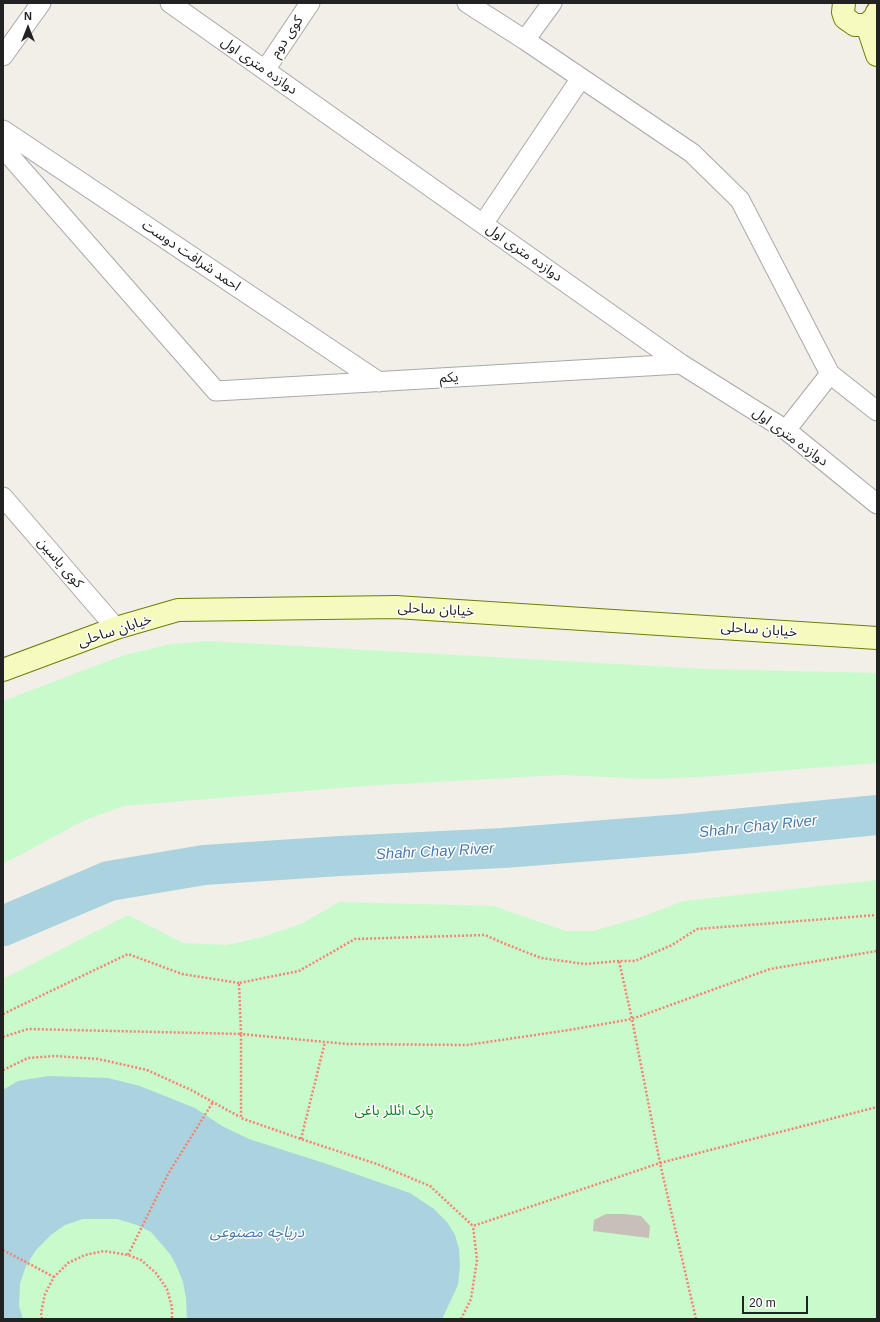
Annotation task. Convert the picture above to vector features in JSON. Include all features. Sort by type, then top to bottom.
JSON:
[{"type":"street","points":[[3,56],[41,3]]},
{"type":"street","name":"دوازده متری اول","points":[[170,3],[681,364],[786,430],[877,504]]},
{"type":"street","name":"کوی دوم","points":[[265,70],[310,3]]},
{"type":"street","points":[[467,3],[525,40],[692,153],[740,200],[830,374],[877,411]]},
{"type":"street","points":[[525,40],[552,3]]},
{"type":"street","points":[[844,3],[843,12],[845,18],[855,25],[874,15]]},
{"type":"street","points":[[876,3],[874,15],[877,55]]},
{"type":"street","points":[[483,224],[581,78]]},
{"type":"street","name":"احمد شرافت دوست","points":[[3,130],[380,382]]},
{"type":"street","name":"یکم","points":[[3,148],[216,391],[681,364]]},
{"type":"street","points":[[786,430],[830,374]]},
{"type":"street","name":"کوی یاسین","points":[[3,497],[116,628]]},
{"type":"street","name":"خیابان ساحلی","points":[[3,670],[116,628],[178,610],[396,607],[877,638]]},
{"type":"path","points":[[3,1014],[128,954],[182,974],[239,983],[299,971],[355,939],[485,935],[541,958],[585,964],[635,961],[672,945],[697,929],[877,915]]},
{"type":"path","points":[[3,1037],[28,1028],[241,1034],[347,1044],[467,1045],[632,1019],[770,969],[877,951]]},
{"type":"path","points":[[619,961],[632,1019],[660,1163],[696,1319]]},
{"type":"path","points":[[239,983],[241,1034],[241,1118]]},
{"type":"path","points":[[301,1139],[324,1042]]},
{"type":"path","points":[[3,1070],[28,1058],[55,1056],[98,1059],[147,1070],[191,1090],[241,1118],[377,1164],[430,1186],[473,1226],[477,1260],[471,1299],[461,1319]]},
{"type":"path","points":[[128,1255],[168,1174],[213,1102]]},
{"type":"path","points":[[473,1226],[660,1163],[877,1107]]},
{"type":"path","points":[[3,1250],[54,1277]]},
{"type":"path","points":[[42,1319],[41,1313],[45,1294],[54,1277],[68,1263],[86,1255],[104,1251],[128,1255],[141,1260],[156,1273],[167,1289],[172,1308],[172,1319]]},
{"type":"green space","points":[[207,641],[706,669],[877,673],[877,763],[701,777],[648,779],[561,775],[364,786],[124,806],[85,820],[3,864],[3,701],[124,655],[171,644]]},
{"type":"green space","name":"پارک ائللر باغی","points":[[877,880],[877,1319],[3,1319],[3,979],[128,915],[183,943],[227,945],[262,937],[303,923],[339,902],[494,906],[566,931],[593,931],[642,917],[683,901]]},
{"type":"water","name":"دریاچه مصنوعی","points":[[48,1076],[108,1078],[140,1086],[195,1108],[222,1126],[249,1139],[410,1193],[434,1209],[447,1222],[455,1235],[459,1249],[460,1266],[458,1285],[442,1319],[187,1319],[186,1298],[183,1282],[177,1267],[170,1254],[151,1232],[137,1225],[117,1219],[83,1219],[65,1225],[52,1234],[36,1250],[26,1266],[20,1284],[19,1306],[23,1319],[3,1319],[3,1090],[18,1081]]},
{"type":"building","points":[[606,1214],[641,1216],[650,1226],[649,1238],[593,1231],[594,1220]]},
{"type":"waterway","name":"Shahr Chay River","points":[[3,926],[109,881],[204,865],[340,856],[503,848],[682,834],[877,815]]}]
